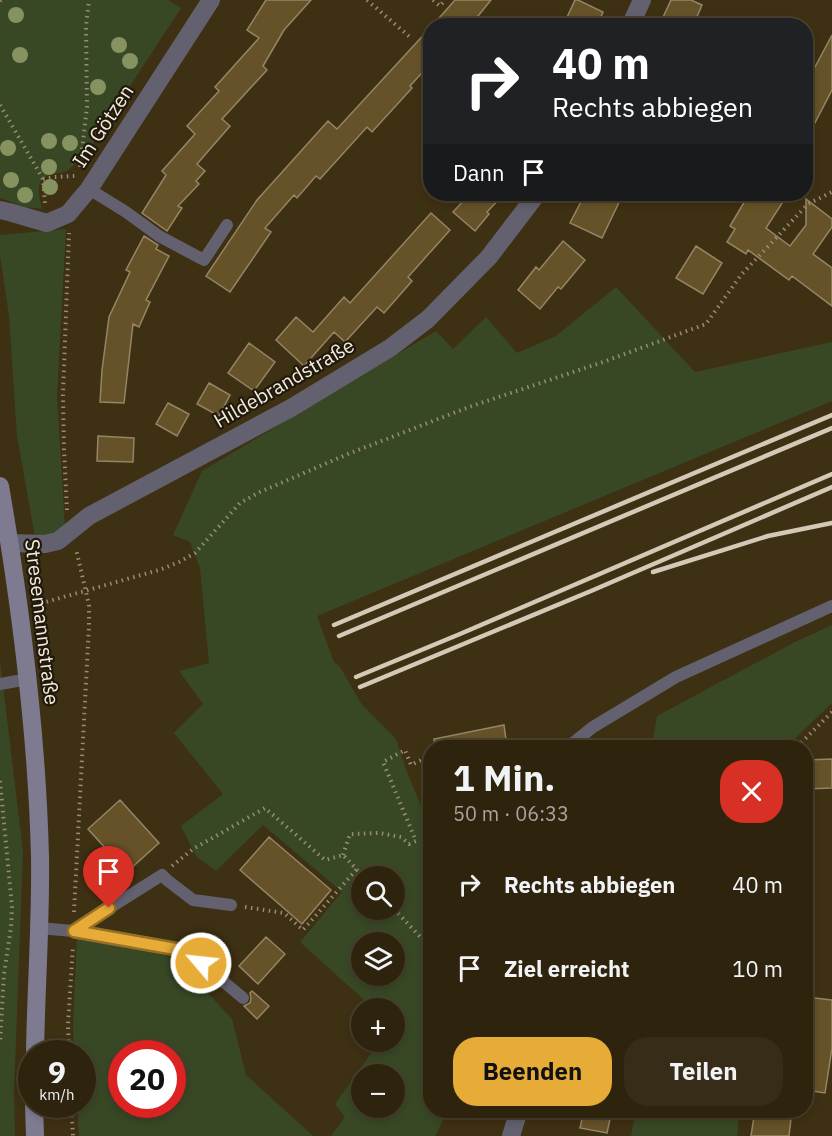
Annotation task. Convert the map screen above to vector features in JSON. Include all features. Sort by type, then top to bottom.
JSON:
[{"type":"main road","name":"Stresemannstraße","points":[[0,486],[28,679],[38,795],[40,859],[35,1040]]},
{"type":"main road","points":[[34,1118],[35,1136]]},
{"type":"street","name":"Im Götzen","points":[[47,224],[68,214],[84,182],[211,0]]},
{"type":"street","points":[[634,18],[642,0]]},
{"type":"street","name":"Hildebrandstraße","points":[[10,543],[45,544],[58,541],[89,516],[291,408],[390,348],[428,319],[489,257],[532,201]]},
{"type":"street","points":[[0,210],[47,224]]},
{"type":"street","points":[[512,1136],[517,1118]]},
{"type":"lane","points":[[84,182],[159,236],[204,260],[227,225]]},
{"type":"lane","points":[[577,740],[593,727],[676,677],[832,606]]},
{"type":"lane","points":[[0,684],[28,679]]},
{"type":"lane","points":[[74,931],[162,875],[193,900],[231,905]]},
{"type":"lane","points":[[39,928],[74,931],[187,951],[243,998]]},
{"type":"path","name":"Stresemannstraße","points":[[69,1040],[89,605],[66,503],[63,405],[68,214],[84,182],[87,107],[86,26],[89,0]]},
{"type":"path","points":[[366,0],[411,38]]},
{"type":"path","points":[[434,0],[440,6],[445,0]]},
{"type":"path","points":[[0,105],[43,180],[47,224]]},
{"type":"path","points":[[43,180],[54,177],[84,182]]},
{"type":"path","points":[[18,608],[39,605],[179,562],[195,553],[240,503],[260,492],[348,454],[469,407],[592,366],[705,324],[741,275],[808,204],[832,192]]},
{"type":"path","points":[[804,740],[832,712]]},
{"type":"path","points":[[343,855],[350,834],[379,832],[401,837],[409,844],[416,841],[383,762],[405,750],[411,765],[423,759]]},
{"type":"path","points":[[0,781],[12,907],[4,974],[0,1042]]},
{"type":"path","points":[[162,875],[193,849],[265,808],[325,860],[343,855]]},
{"type":"path","points":[[343,855],[354,866]]},
{"type":"path","points":[[231,905],[284,913],[303,930],[351,876]]},
{"type":"path","points":[[404,920],[423,940]]},
{"type":"path","points":[[72,1118],[73,1136]]},
{"type":"green space","points":[[0,0],[168,0],[181,8],[87,152],[69,169],[47,176],[40,182],[42,209],[25,207],[0,198]]},
{"type":"green space","points":[[66,229],[57,396],[65,528],[55,538],[35,537],[17,436],[9,316],[0,255],[0,235]]},
{"type":"green space","points":[[616,287],[695,372],[832,342],[832,401],[317,616],[334,662],[340,667],[362,705],[396,739],[423,810],[423,1118],[444,1118],[435,1136],[331,1136],[345,1117],[335,1104],[351,1082],[351,1118],[405,1118],[405,1064],[364,1064],[372,1052],[405,1052],[405,998],[362,998],[300,942],[342,892],[263,825],[216,871],[196,856],[181,826],[223,794],[174,733],[203,704],[179,671],[209,663],[200,568],[190,542],[173,535],[202,471],[436,331],[453,349],[486,317],[517,353],[556,336]]},
{"type":"green space","points":[[832,625],[832,703],[793,740],[653,740],[657,716],[793,643]]},
{"type":"green space","points":[[0,661],[23,851],[14,1093],[15,1136],[0,1136]]},
{"type":"green space","points":[[77,937],[174,957],[232,1019],[246,1075],[313,1136],[79,1136],[78,1118],[96,1118],[96,1040],[74,1040]]},
{"type":"green space","points":[[634,1118],[739,1118],[737,1136],[631,1136]]},
{"type":"building","points":[[266,0],[311,0],[284,30],[263,66],[267,70],[222,119],[230,126],[197,164],[205,171],[196,181],[199,184],[178,206],[182,208],[167,231],[142,213],[166,175],[162,171],[195,134],[187,126],[219,91],[215,87],[259,38],[247,30]]},
{"type":"building","points":[[455,0],[491,0],[476,18],[439,18]]},
{"type":"building","points":[[575,0],[603,12],[600,18],[567,18]]},
{"type":"building","points":[[671,0],[691,0],[702,5],[696,18],[663,18]]},
{"type":"building","points":[[832,35],[832,90],[813,127],[813,71]]},
{"type":"building","points":[[423,36],[423,72],[410,86],[412,88],[372,132],[367,127],[320,179],[316,176],[297,198],[294,195],[265,228],[271,232],[230,292],[206,276],[257,200],[328,121],[337,129]]},
{"type":"building","points":[[463,201],[497,201],[475,231],[453,212]]},
{"type":"building","points":[[581,201],[620,201],[602,238],[570,223]]},
{"type":"building","points":[[745,201],[783,201],[766,228],[790,246],[806,225],[806,201],[832,219],[832,227],[813,254],[832,268],[832,306],[792,276],[789,280],[748,250],[746,254],[727,242],[735,229],[730,226]]},
{"type":"building","points":[[431,213],[450,230],[408,277],[412,281],[384,313],[377,307],[345,342],[334,332],[304,366],[276,340],[296,317],[313,332],[344,297],[350,303]]},
{"type":"building","points":[[144,236],[158,245],[156,249],[169,256],[146,300],[150,302],[139,327],[133,324],[124,403],[100,402],[109,317],[130,272],[126,270]]},
{"type":"building","points":[[563,241],[585,260],[561,289],[558,287],[540,309],[518,290],[536,267],[539,270]]},
{"type":"building","points":[[696,246],[722,263],[703,294],[676,278]]},
{"type":"building","points":[[249,343],[275,362],[254,391],[228,373]]},
{"type":"building","points":[[209,383],[230,395],[219,416],[197,404]]},
{"type":"building","points":[[168,403],[189,414],[177,436],[156,424]]},
{"type":"building","points":[[98,436],[134,438],[133,462],[97,461]]},
{"type":"building","points":[[504,725],[506,740],[434,740]]},
{"type":"building","points":[[832,759],[832,788],[813,789],[813,760]]},
{"type":"building","points":[[120,800],[159,843],[127,872],[88,829]]},
{"type":"building","points":[[269,837],[331,890],[302,924],[240,870]]},
{"type":"building","points":[[266,937],[285,954],[258,984],[239,966]]},
{"type":"building","points":[[252,991],[269,1006],[257,1019],[244,1006],[250,1003]]},
{"type":"building","points":[[813,998],[832,1000],[832,1048],[825,1093],[813,1091]]},
{"type":"building","points":[[582,1118],[610,1118],[607,1133],[580,1128]]},
{"type":"building","points":[[754,1118],[791,1118],[789,1136],[751,1136]]},
{"type":"railway","points":[[334,625],[832,415]]},
{"type":"railway","points":[[339,636],[832,428]]},
{"type":"railway","points":[[356,677],[832,474]]},
{"type":"railway","points":[[360,687],[832,487]]},
{"type":"railway","points":[[653,572],[768,536],[832,523]]},
{"type":"route","points":[[109,908],[74,931],[187,951],[201,963]]}]
